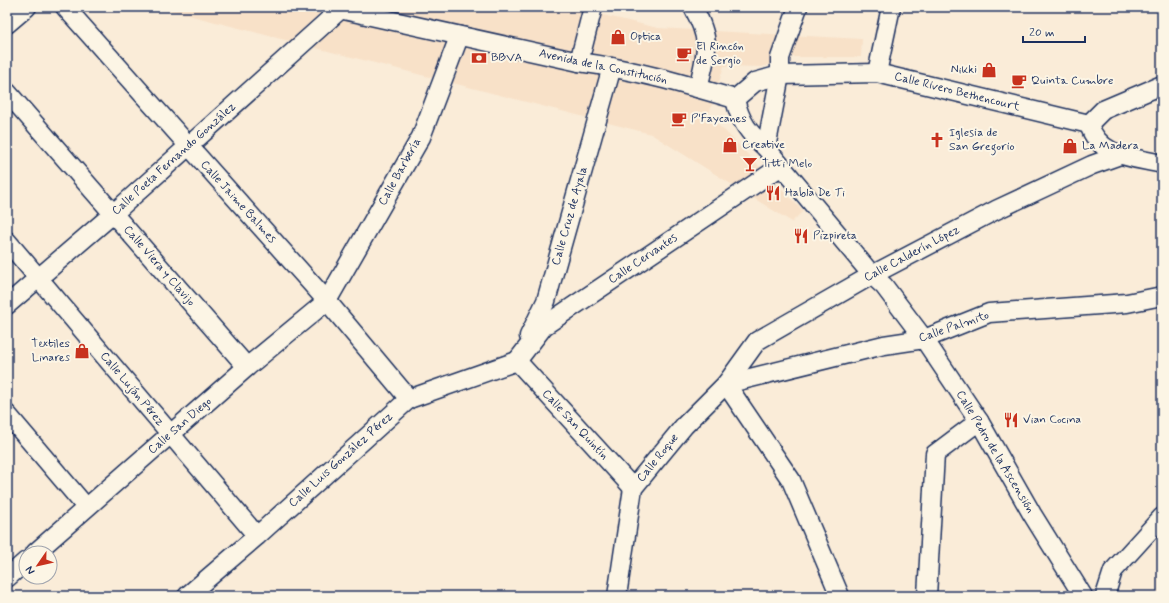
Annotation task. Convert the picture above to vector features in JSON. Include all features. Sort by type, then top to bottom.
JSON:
[{"type":"street","points":[[7,24],[27,7]]},
{"type":"street","name":"Calle Jaime Balmes","points":[[65,7],[188,147],[328,301],[409,399]]},
{"type":"street","points":[[579,62],[593,7]]},
{"type":"street","points":[[693,7],[701,22],[707,42],[706,56],[698,88]]},
{"type":"street","points":[[766,148],[780,75],[780,58],[798,7]]},
{"type":"street","points":[[877,73],[891,7]]},
{"type":"street","name":"Calle Poeta Fernando González","points":[[7,305],[188,147],[337,8]]},
{"type":"street","name":"Avenida de la Constitución","points":[[337,8],[459,37],[579,62],[612,67],[737,96]]},
{"type":"street","name":"Calle Barbería","points":[[328,301],[420,137],[459,37]]},
{"type":"street","name":"Calle Cruz de Ayala","points":[[517,362],[546,301],[612,67]]},
{"type":"street","name":"Calle Rivero Bethencourt","points":[[737,96],[755,82],[780,75],[877,73],[1089,124]]},
{"type":"street","points":[[1162,85],[1103,110],[1089,124],[1092,136],[1104,148],[1120,155],[1162,164]]},
{"type":"street","name":"Calle Viera y Clavijo","points":[[7,92],[114,213],[247,368]]},
{"type":"street","name":"Calle Pedro de la Ascensión","points":[[737,96],[739,115],[750,134],[766,148],[780,167],[872,275],[884,286],[924,339],[979,421],[1032,514],[1082,596]]},
{"type":"street","name":"Calle Calderín López","points":[[726,384],[757,341],[872,275],[996,210],[1092,165],[1120,155]]},
{"type":"street","name":"Calle Cervantes","points":[[517,362],[544,326],[780,167]]},
{"type":"street","name":"Calle Luján Pérez","points":[[7,241],[257,536]]},
{"type":"street","name":"Calle Palmito","points":[[726,384],[884,346],[924,339],[989,313],[1127,303],[1162,296]]},
{"type":"street","name":"Calle San Diego","points":[[44,545],[247,368],[328,301]]},
{"type":"street","name":"Calle Luis González Pérez","points":[[187,596],[257,536],[409,399],[517,362]]},
{"type":"street","name":"Calle San Quintín","points":[[517,362],[633,488]]},
{"type":"street","points":[[726,384],[791,480],[840,596]]},
{"type":"street","name":"Calle Roque","points":[[617,596],[633,488],[684,426],[726,384]]},
{"type":"street","points":[[7,414],[86,507]]},
{"type":"street","points":[[927,596],[935,454],[979,421]]},
{"type":"street","points":[[1105,596],[1113,571],[1162,517]]},
{"type":"street","points":[[7,578],[18,568]]},
{"type":"shaded area","points":[[157,7],[569,7],[658,28],[862,39],[861,57],[792,57],[762,67],[724,66],[708,117],[725,131],[803,211],[792,222],[651,134]]},
{"type":"place","name":"Optica","points":[[618,37]]},
{"type":"place","name":"El Rincón de Sergio","points":[[684,54]]},
{"type":"place","name":"BBVA","points":[[479,58]]},
{"type":"place","name":"Nikki","points":[[989,70]]},
{"type":"place","name":"Quinta Cumbre","points":[[1019,81]]},
{"type":"place","name":"P'Faycanes","points":[[679,119]]},
{"type":"place","name":"Iglesia de San Gregorio","points":[[937,140]]},
{"type":"place","name":"Creative","points":[[730,145]]},
{"type":"place","name":"La Madera","points":[[1070,146]]},
{"type":"place","name":"Titti Melo","points":[[750,164]]},
{"type":"place","name":"Habla De Ti","points":[[773,193]]},
{"type":"place","name":"Pizpireta","points":[[801,236]]},
{"type":"place","name":"Textiles Linares","points":[[82,351]]},
{"type":"place","name":"Vian Cocina","points":[[1011,420]]}]
